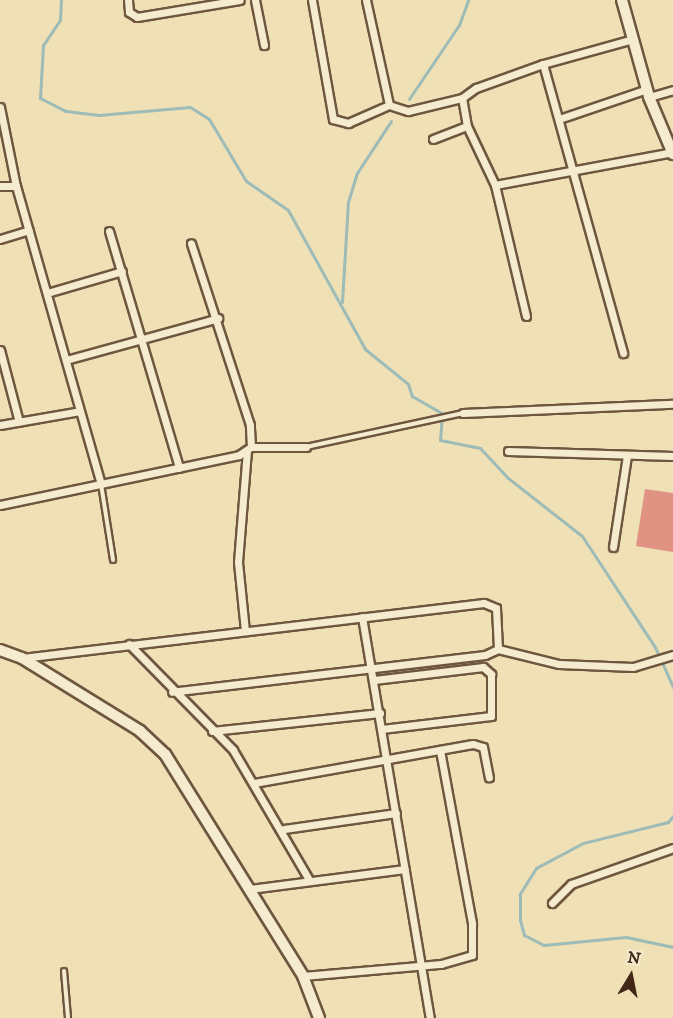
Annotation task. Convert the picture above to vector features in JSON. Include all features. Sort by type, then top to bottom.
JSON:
[{"type":"street","points":[[128,0],[129,12],[137,17],[240,0]]},
{"type":"street","points":[[255,0],[264,45]]},
{"type":"street","points":[[312,0],[336,123],[348,123],[389,105],[408,111],[462,98],[476,88],[543,64],[633,39]]},
{"type":"street","points":[[366,0],[389,105]]},
{"type":"street","points":[[495,185],[673,153],[648,93],[622,0]]},
{"type":"street","points":[[543,64],[562,118],[623,353]]},
{"type":"street","points":[[562,118],[648,93],[673,90]]},
{"type":"street","points":[[462,98],[467,126],[495,185],[526,316]]},
{"type":"street","points":[[0,107],[16,186],[101,484]]},
{"type":"street","points":[[433,139],[467,126]]},
{"type":"street","points":[[0,186],[16,186]]},
{"type":"street","points":[[0,239],[28,230]]},
{"type":"street","points":[[109,231],[179,468]]},
{"type":"street","points":[[191,243],[218,318],[250,425],[238,562],[245,631]]},
{"type":"street","points":[[47,292],[122,271]]},
{"type":"street","points":[[66,360],[218,318]]},
{"type":"street","points":[[0,350],[19,422]]},
{"type":"street","points":[[463,413],[673,404]]},
{"type":"street","points":[[0,425],[80,411]]},
{"type":"street","points":[[0,504],[179,468],[249,449],[306,447]]},
{"type":"street","points":[[508,451],[673,456]]},
{"type":"street","points":[[613,547],[627,455]]},
{"type":"street","points":[[22,658],[489,603],[496,608],[498,649]]},
{"type":"street","points":[[362,617],[380,713],[429,1018]]},
{"type":"street","points":[[129,644],[172,692],[233,750],[284,830],[308,878]]},
{"type":"street","points":[[172,692],[372,670],[485,655],[498,649],[559,664],[652,664],[673,655]]},
{"type":"street","points":[[0,650],[22,658],[140,731],[165,754],[303,976],[319,1018]]},
{"type":"street","points":[[374,680],[483,667],[490,674],[491,716],[382,729]]},
{"type":"street","points":[[212,731],[380,713]]},
{"type":"street","points":[[254,783],[387,758],[479,744],[486,753],[489,777]]},
{"type":"street","points":[[303,976],[420,966],[461,960],[472,955],[475,947],[440,750]]},
{"type":"street","points":[[284,830],[396,813]]},
{"type":"street","points":[[552,903],[560,891],[579,880],[673,848]]},
{"type":"street","points":[[250,889],[308,878],[405,869]]},
{"type":"lane","points":[[306,447],[463,413]]},
{"type":"lane","points":[[101,484],[113,561]]},
{"type":"lane","points":[[64,971],[68,1018]]},
{"type":"building","points":[[645,489],[673,493],[673,552],[636,546]]},
{"type":"waterway","points":[[61,0],[60,20],[43,45],[40,98],[66,111],[99,115],[190,107],[209,119],[246,181],[288,210],[365,349],[408,384],[412,396],[442,413],[440,440],[480,448],[508,478],[582,536],[655,647],[673,687]]},
{"type":"waterway","points":[[409,99],[459,25],[468,0]]},
{"type":"waterway","points":[[342,302],[348,202],[357,173],[391,121]]},
{"type":"waterway","points":[[673,816],[668,822],[583,843],[536,868],[520,894],[520,920],[524,935],[544,945],[626,937],[673,947]]}]
